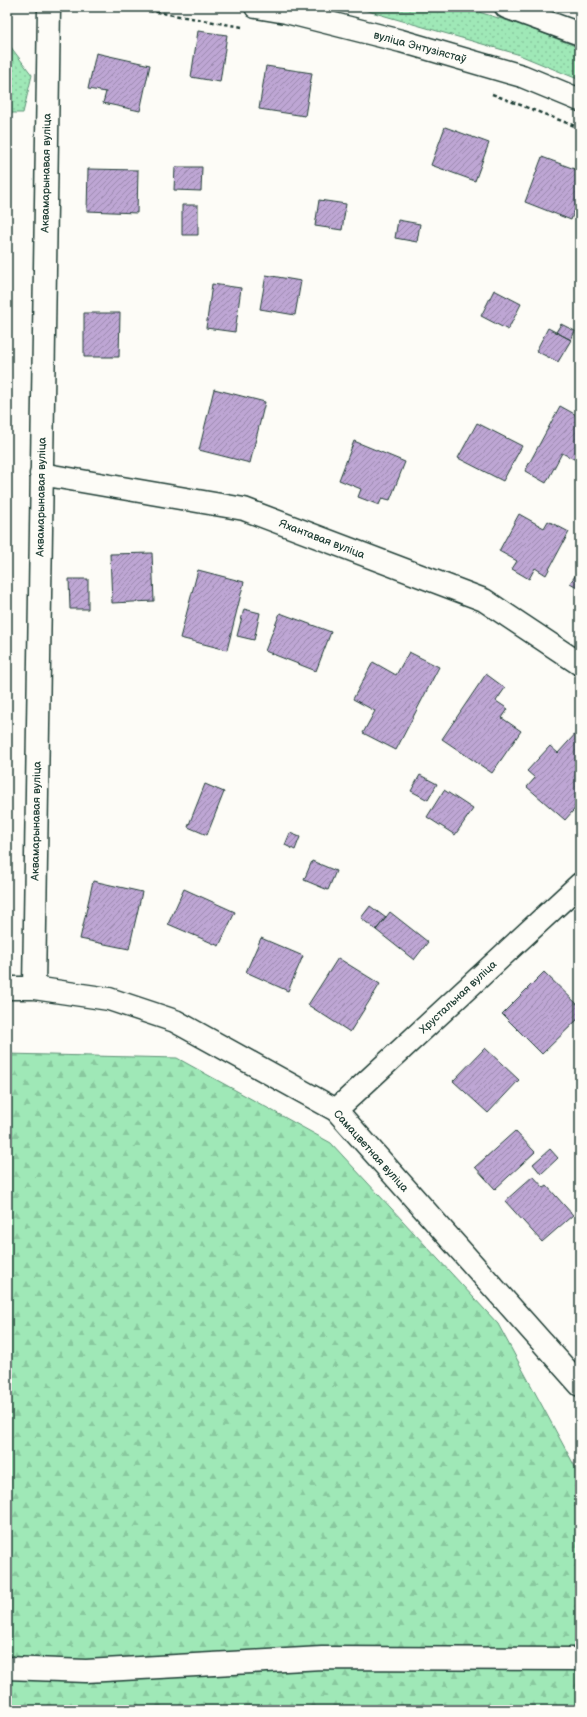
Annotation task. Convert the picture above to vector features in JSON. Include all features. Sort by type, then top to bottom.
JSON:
[{"type":"street","name":"Аквамарынавая вуліца","points":[[34,988],[49,7]]},
{"type":"street","name":"вуліца Энтузіястаў","points":[[256,7],[286,12],[408,43],[522,76],[580,100]]},
{"type":"street","points":[[506,7],[580,34]]},
{"type":"street","name":"Яхантавая вуліца","points":[[41,474],[244,510],[484,600],[580,664]]},
{"type":"street","name":"Хрустальная вуліца","points":[[336,1110],[580,884]]},
{"type":"street","name":"Самацветная вуліца","points":[[7,988],[34,988],[109,999],[175,1021],[336,1110],[580,1385]]},
{"type":"street","points":[[7,1668],[86,1671],[322,1658],[580,1659]]},
{"type":"path","points":[[128,7],[250,28]]},
{"type":"path","points":[[490,93],[580,128]]},
{"type":"green space","points":[[354,7],[462,7],[525,26],[580,48],[580,80],[517,54]]},
{"type":"green space","points":[[7,42],[32,75],[23,113],[7,113]]},
{"type":"green space","points":[[7,1054],[177,1058],[331,1143],[498,1324],[580,1476],[580,1710],[7,1710]]},
{"type":"building","points":[[198,31],[227,35],[220,82],[191,77]]},
{"type":"building","points":[[96,53],[150,65],[140,111],[103,103],[106,92],[88,89]]},
{"type":"building","points":[[266,66],[312,73],[305,116],[259,109]]},
{"type":"building","points":[[445,127],[489,143],[475,181],[431,165]]},
{"type":"building","points":[[542,157],[580,171],[580,196],[571,220],[525,202]]},
{"type":"building","points":[[175,167],[202,167],[201,191],[174,190]]},
{"type":"building","points":[[88,169],[138,170],[137,213],[87,211]]},
{"type":"building","points":[[319,200],[346,204],[342,230],[315,226]]},
{"type":"building","points":[[182,205],[198,205],[198,235],[182,235]]},
{"type":"building","points":[[398,220],[420,224],[417,242],[395,238]]},
{"type":"building","points":[[266,275],[301,281],[295,315],[260,309]]},
{"type":"building","points":[[212,284],[241,288],[235,332],[206,328]]},
{"type":"building","points":[[494,290],[521,304],[508,330],[481,316]]},
{"type":"building","points":[[84,313],[120,313],[119,357],[84,357]]},
{"type":"building","points":[[561,324],[575,331],[571,340],[556,332]]},
{"type":"building","points":[[548,328],[571,340],[558,362],[536,351]]},
{"type":"building","points":[[214,389],[265,402],[250,463],[199,450]]},
{"type":"building","points":[[560,406],[580,417],[580,453],[576,460],[562,453],[546,483],[525,471]]},
{"type":"building","points":[[477,423],[522,446],[503,481],[458,458]]},
{"type":"building","points":[[354,441],[405,462],[390,500],[382,498],[379,505],[358,497],[361,489],[339,480]]},
{"type":"building","points":[[519,514],[544,528],[548,521],[569,532],[546,575],[535,568],[529,579],[512,569],[517,561],[499,551]]},
{"type":"building","points":[[152,553],[154,601],[112,603],[110,554]]},
{"type":"building","points":[[580,569],[580,589],[570,583]]},
{"type":"building","points":[[198,570],[244,582],[227,650],[180,638]]},
{"type":"building","points":[[69,579],[88,579],[88,609],[70,609]]},
{"type":"building","points":[[244,609],[260,613],[254,640],[237,636]]},
{"type":"building","points":[[280,613],[331,632],[316,671],[265,651]]},
{"type":"building","points":[[409,652],[439,667],[396,750],[363,733],[375,711],[353,699],[373,662],[396,675]]},
{"type":"building","points":[[486,674],[505,688],[496,701],[508,709],[502,718],[521,731],[492,773],[442,739]]},
{"type":"building","points":[[578,731],[580,733],[580,803],[565,820],[527,787],[535,778],[527,771],[550,746],[558,753]]},
{"type":"building","points":[[420,775],[437,784],[428,800],[411,791]]},
{"type":"building","points":[[205,784],[224,792],[207,835],[188,827]]},
{"type":"building","points":[[444,790],[473,809],[455,835],[427,817]]},
{"type":"building","points":[[290,833],[300,837],[295,850],[285,845]]},
{"type":"building","points":[[312,861],[336,871],[328,890],[304,880]]},
{"type":"building","points":[[93,881],[142,892],[129,949],[80,939]]},
{"type":"building","points":[[184,889],[235,912],[219,946],[168,924]]},
{"type":"building","points":[[370,906],[386,918],[376,930],[361,918]]},
{"type":"building","points":[[390,912],[428,942],[414,960],[376,930]]},
{"type":"building","points":[[261,938],[303,956],[288,991],[246,972]]},
{"type":"building","points":[[338,958],[380,984],[350,1032],[308,1005]]},
{"type":"building","points":[[544,972],[580,1007],[580,1017],[542,1054],[502,1014]]},
{"type":"building","points":[[485,1048],[519,1080],[488,1113],[453,1081]]},
{"type":"building","points":[[515,1131],[535,1152],[495,1189],[475,1167]]},
{"type":"building","points":[[550,1149],[558,1158],[541,1174],[533,1164]]},
{"type":"building","points":[[533,1176],[544,1188],[547,1186],[573,1215],[542,1242],[505,1201]]}]
